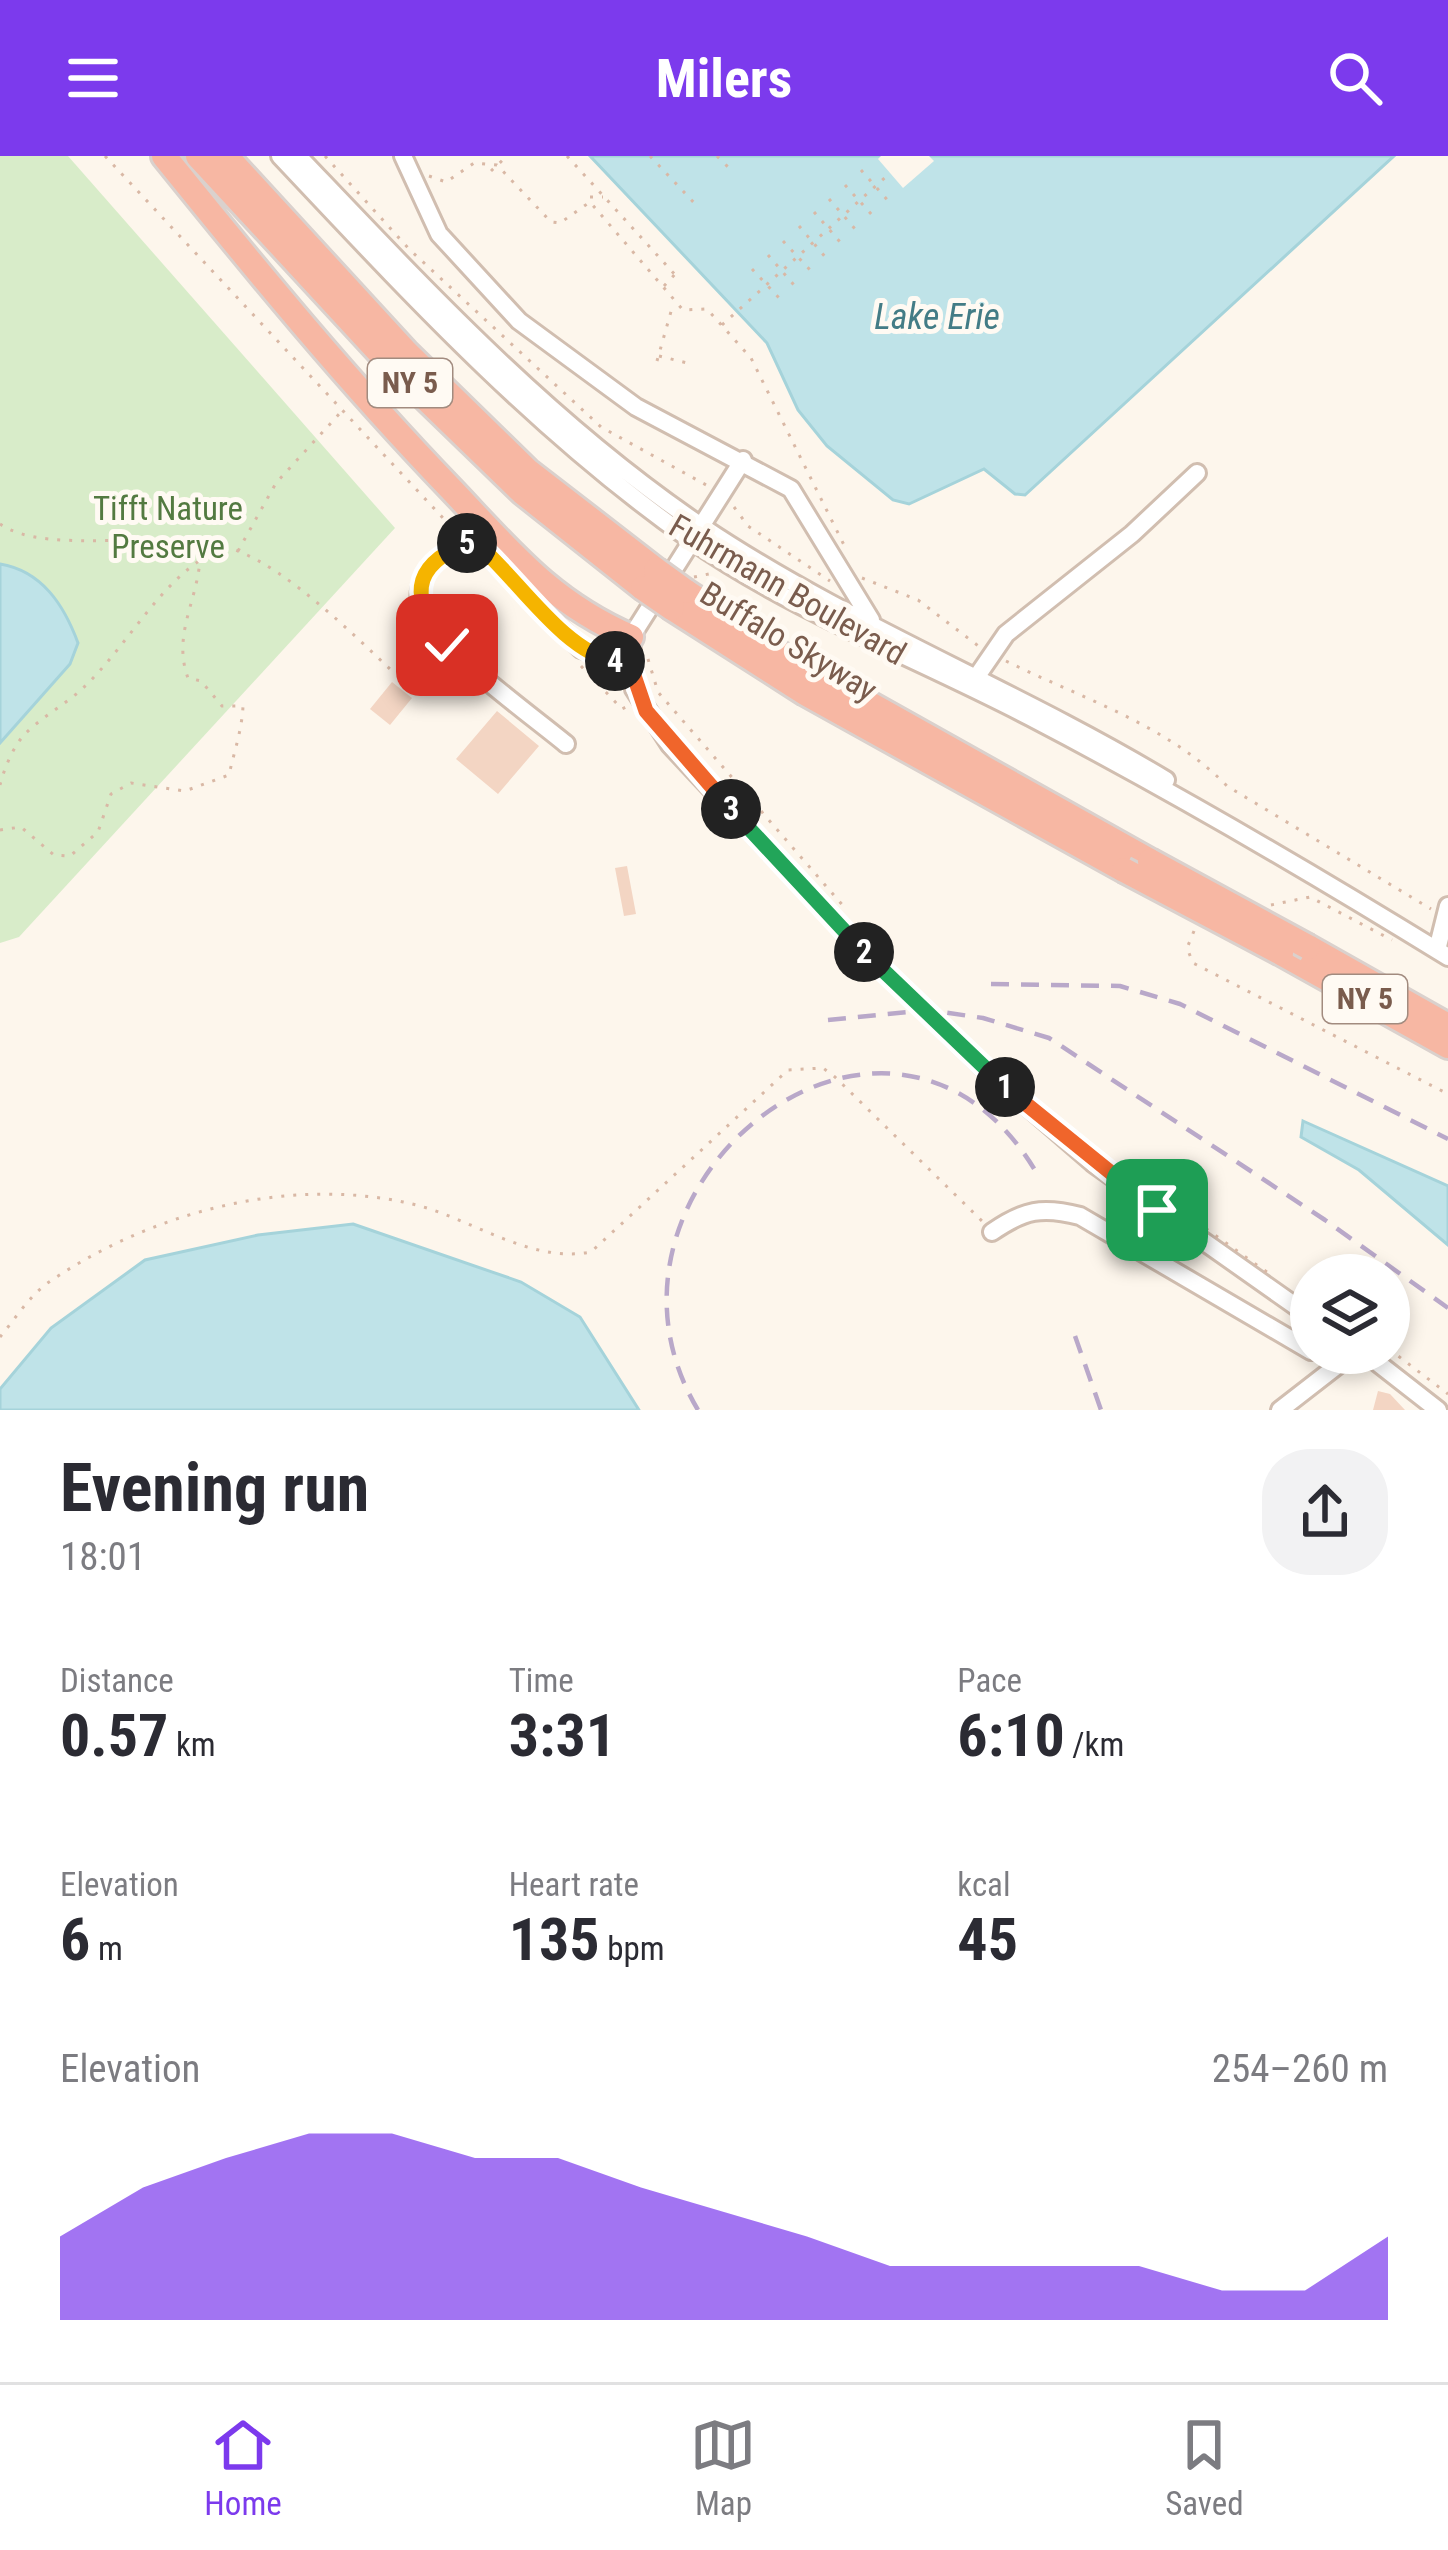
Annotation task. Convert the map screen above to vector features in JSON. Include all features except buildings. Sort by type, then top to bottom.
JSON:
[{"type":"highway","points":[[164,156],[352,387],[504,544],[563,604],[639,642]]},
{"type":"highway","name":"Buffalo Skyway","points":[[198,156],[392,366],[522,492],[649,579],[682,593],[777,652],[1448,1026]]},
{"type":"highway","name":"Buffalo Skyway","points":[[226,156],[406,352],[528,471],[649,579]]},
{"type":"highway","name":"Buffalo Skyway","points":[[682,593],[805,693],[1448,1046]]},
{"type":"street","name":"Fuhrmann Boulevard","points":[[280,156],[460,345],[538,419],[697,533],[857,635],[974,682]]},
{"type":"street","name":"Fuhrmann Boulevard","points":[[298,156],[487,355],[697,533],[880,629],[1444,948]]},
{"type":"street","points":[[403,156],[439,234],[519,321],[636,407],[791,489],[857,602],[880,629]]},
{"type":"street","points":[[743,460],[697,533],[630,664],[634,689],[670,745],[864,952],[986,1070],[1100,1161],[1290,1301]]},
{"type":"street","points":[[974,682],[1006,634],[1132,535],[1197,473]]},
{"type":"street","points":[[566,744],[434,630],[422,614],[420,589],[426,571],[445,552],[475,542],[581,649],[630,664]]},
{"type":"street","points":[[1444,948],[1445,911]]},
{"type":"street","points":[[992,1232],[1024,1211],[1051,1208],[1080,1216],[1290,1339]]},
{"type":"street","points":[[1280,1410],[1327,1374]]},
{"type":"street","points":[[1391,1374],[1438,1410]]},
{"type":"path","points":[[105,156],[462,538]]},
{"type":"path","points":[[326,156],[460,299],[601,428],[720,495],[748,526],[842,585]]},
{"type":"path","points":[[567,156],[678,274],[664,286]]},
{"type":"path","points":[[650,156],[699,208]]},
{"type":"path","points":[[717,156],[733,172]]},
{"type":"path","points":[[491,171],[504,157]]},
{"type":"path","points":[[426,173],[446,182],[474,163],[497,165],[553,222]]},
{"type":"path","points":[[861,170],[890,203]]},
{"type":"path","points":[[722,325],[890,173]]},
{"type":"path","points":[[592,182],[590,199],[683,310],[707,310],[751,358],[862,578],[918,600],[981,648]]},
{"type":"path","points":[[845,185],[873,217]]},
{"type":"path","points":[[551,232],[553,222],[590,199],[605,197]]},
{"type":"path","points":[[829,199],[856,230]]},
{"type":"path","points":[[814,212],[841,243]]},
{"type":"path","points":[[799,226],[826,259]]},
{"type":"path","points":[[783,241],[811,271]]},
{"type":"path","points":[[768,255],[794,285]]},
{"type":"path","points":[[752,269],[780,299]]},
{"type":"path","points":[[671,308],[658,358],[691,364]]},
{"type":"path","points":[[238,551],[276,484],[342,411]]},
{"type":"path","points":[[0,524],[46,539],[144,536],[238,551],[311,602],[392,671]]},
{"type":"path","points":[[740,538],[748,526]]},
{"type":"path","points":[[0,785],[22,736],[81,691],[123,647],[165,590],[200,558],[221,548]]},
{"type":"path","points":[[0,830],[21,827],[54,855],[70,856],[98,832],[110,794],[131,783],[185,790],[229,775],[228,752],[242,729],[243,706],[222,706],[201,682],[188,678],[183,665],[184,616],[197,592],[200,558]]},
{"type":"path","points":[[682,593],[718,573]]},
{"type":"path","points":[[853,582],[862,578]]},
{"type":"path","points":[[639,642],[656,693],[849,913]]},
{"type":"path","points":[[1003,659],[1159,732],[1201,759],[1227,786],[1421,902],[1445,911]]},
{"type":"path","points":[[1413,916],[1421,902]]},
{"type":"path","points":[[0,1336],[45,1285],[142,1228],[250,1201],[333,1193],[409,1203],[561,1258],[591,1252],[788,1070],[823,1068],[835,1077],[992,1232]]},
{"type":"path","points":[[1100,1161],[1271,1275]]},
{"type":"path","points":[[1410,1365],[1448,1394]]},
{"type":"green space","name":"Tifft Nature Preserve","points":[[0,156],[68,156],[395,528],[19,937],[0,943]]},
{"type":"water","name":"Lake Erie","points":[[590,156],[1394,156],[1025,495],[1015,494],[984,469],[909,504],[893,500],[827,446],[798,410],[767,343]]},
{"type":"water","points":[[0,564],[28,574],[50,592],[78,643],[70,664],[0,743]]},
{"type":"water","points":[[1303,1121],[1448,1186],[1448,1245],[1359,1170],[1301,1137]]},
{"type":"water","points":[[353,1224],[521,1282],[580,1317],[639,1410],[0,1410],[0,1389],[51,1328],[145,1260],[258,1235]]},
{"type":"pier","points":[[929,156],[934,161],[903,188],[878,159]]},
{"type":"railway","points":[[991,984],[1120,986],[1180,1004],[1448,1139]]},
{"type":"railway","points":[[828,1020],[928,1010],[983,1018],[1049,1038],[1325,1220],[1448,1308]]},
{"type":"railway","points":[[698,1410],[668,1325],[674,1244],[709,1171],[764,1115],[832,1080],[906,1075],[977,1105],[1039,1177]]},
{"type":"railway","points":[[1075,1336],[1101,1410]]},
{"type":"route","points":[[447,645],[422,614],[420,589],[426,571],[445,552],[475,542],[581,649],[630,664],[634,689],[670,745],[864,952],[986,1070],[1094,1164],[1157,1210]]}]
